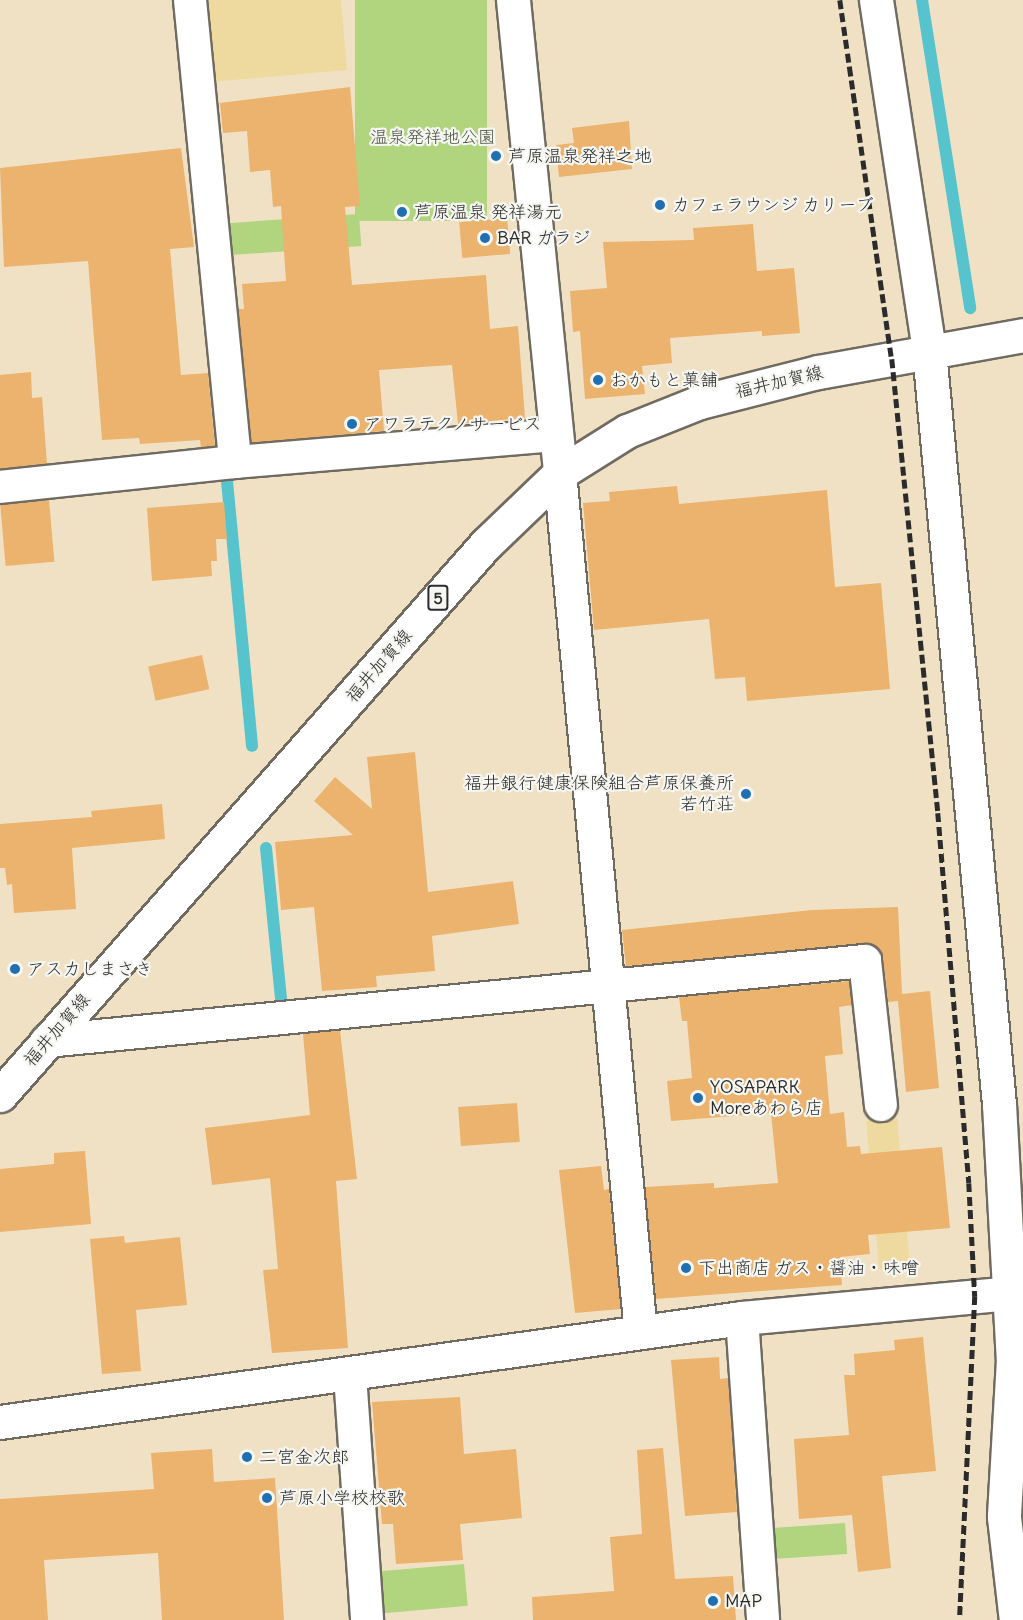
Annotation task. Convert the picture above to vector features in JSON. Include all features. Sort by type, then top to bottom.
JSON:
[{"type":"street","points":[[189,0],[235,462]]},
{"type":"street","points":[[513,0],[641,1333]]},
{"type":"street","points":[[876,0],[929,351],[1017,1292],[1004,1517],[1016,1620]]},
{"type":"street","name":"福井加賀線","points":[[0,1095],[486,544],[560,473],[627,431],[700,402],[818,372],[1023,335]]},
{"type":"street","points":[[0,488],[235,462],[554,435]]},
{"type":"street","points":[[47,1041],[608,984],[865,961],[881,1105]]},
{"type":"street","points":[[0,1422],[350,1375],[742,1318],[1017,1292]]},
{"type":"street","points":[[742,1318],[763,1620]]},
{"type":"street","points":[[350,1375],[367,1620]]},
{"type":"green space","name":"温泉発祥地公園","points":[[355,0],[487,0],[487,221],[355,221]]},
{"type":"green space","points":[[359,214],[361,246],[231,255],[228,223]]},
{"type":"green space","points":[[845,1523],[847,1554],[774,1559],[772,1528]]},
{"type":"green space","points":[[464,1564],[468,1606],[384,1613],[380,1571]]},
{"type":"sand","points":[[203,0],[341,0],[347,70],[210,82]]},
{"type":"sand","points":[[897,1118],[910,1266],[879,1269],[866,1121]]},
{"type":"building","points":[[350,87],[360,206],[345,207],[352,285],[486,275],[490,329],[518,326],[525,418],[458,424],[452,365],[379,370],[384,431],[251,443],[238,309],[244,309],[242,284],[286,281],[281,206],[273,207],[270,170],[250,172],[247,131],[223,133],[220,103]]},
{"type":"building","points":[[629,121],[632,169],[559,177],[556,145],[574,143],[572,128]]},
{"type":"building","points":[[181,148],[194,247],[170,249],[181,375],[208,373],[215,446],[201,448],[200,440],[140,444],[139,438],[102,440],[88,261],[4,267],[0,168]]},
{"type":"building","name":"BAR ガラジ","points":[[507,218],[510,254],[462,258],[459,222]]},
{"type":"building","points":[[753,224],[757,271],[794,268],[800,333],[762,336],[762,331],[670,338],[672,363],[642,366],[645,394],[585,399],[580,331],[573,332],[570,291],[607,288],[603,242],[694,240],[693,228]]},
{"type":"building","points":[[31,372],[32,398],[42,397],[47,464],[0,469],[0,375]]},
{"type":"building","points":[[677,486],[679,504],[827,490],[835,587],[881,583],[890,689],[747,701],[745,677],[715,679],[709,619],[594,630],[583,503],[610,501],[609,492]]},
{"type":"building","points":[[49,500],[54,562],[6,566],[0,504]]},
{"type":"building","points":[[224,502],[227,539],[216,539],[217,561],[211,561],[212,576],[152,581],[147,508]]},
{"type":"building","points":[[202,655],[209,689],[155,701],[148,666]]},
{"type":"building","points":[[415,752],[428,892],[513,881],[519,924],[432,936],[435,971],[376,976],[377,987],[322,991],[314,907],[281,910],[275,842],[353,835],[314,801],[335,777],[372,809],[367,757]]},
{"type":"building","points":[[162,804],[165,839],[72,848],[76,909],[14,913],[12,884],[7,885],[5,868],[0,868],[0,824],[92,817],[91,811]]},
{"type":"building","points":[[898,907],[902,994],[930,991],[939,1088],[906,1092],[898,1001],[888,1002],[883,958],[872,944],[626,966],[622,930],[812,910]]},
{"type":"building","points":[[849,981],[852,1005],[839,1007],[843,1054],[825,1056],[830,1114],[844,1112],[847,1147],[860,1146],[861,1154],[942,1147],[950,1228],[868,1235],[870,1254],[840,1257],[842,1285],[656,1299],[645,1187],[714,1183],[714,1188],[778,1183],[771,1113],[671,1121],[667,1081],[692,1078],[687,1021],[682,1021],[679,997]]},
{"type":"building","points":[[340,1030],[357,1179],[336,1181],[348,1348],[272,1353],[263,1270],[278,1269],[270,1178],[212,1185],[205,1128],[310,1115],[303,1034]]},
{"type":"building","points":[[517,1103],[520,1142],[461,1146],[458,1107]]},
{"type":"building","points":[[85,1151],[91,1224],[0,1232],[0,1169],[54,1164],[54,1153]]},
{"type":"building","points":[[601,1166],[604,1190],[609,1189],[621,1309],[575,1313],[559,1170]]},
{"type":"building","points":[[124,1236],[125,1243],[180,1237],[187,1305],[136,1310],[141,1371],[102,1374],[90,1239]]},
{"type":"building","points":[[923,1337],[936,1471],[882,1476],[891,1568],[858,1572],[852,1515],[799,1519],[794,1439],[849,1435],[844,1375],[855,1375],[854,1354],[895,1350],[894,1340]]},
{"type":"building","points":[[719,1357],[720,1379],[728,1378],[737,1512],[685,1516],[671,1360]]},
{"type":"building","points":[[460,1397],[464,1454],[516,1449],[522,1518],[460,1524],[463,1560],[396,1564],[393,1524],[382,1524],[372,1402]]},
{"type":"building","points":[[663,1448],[675,1579],[733,1576],[736,1620],[533,1620],[532,1597],[614,1591],[610,1537],[642,1534],[637,1450]]},
{"type":"building","points":[[212,1449],[214,1482],[275,1478],[284,1620],[162,1620],[158,1553],[44,1560],[48,1620],[0,1620],[0,1499],[154,1489],[151,1453]]},
{"type":"waterway","points":[[922,0],[970,308]]},
{"type":"waterway","points":[[227,481],[252,746]]},
{"type":"waterway","points":[[266,848],[281,998]]},
{"type":"railway","points":[[840,0],[892,359],[938,813],[969,1183],[975,1296],[960,1620]]},
{"type":"place","name":"芦原温泉発祥之地","points":[[496,156]]},
{"type":"place","name":"カフェラウンジ カリーブ","points":[[660,205]]},
{"type":"place","name":"芦原温泉 発祥湯元","points":[[402,212]]},
{"type":"place","name":"BAR ガラジ","points":[[485,238]]},
{"type":"place","name":"おかもと菓舗","points":[[598,380]]},
{"type":"place","name":"アワラテクノサービス","points":[[352,424]]},
{"type":"place","name":"福井銀行健康保険組合芦原保養所 若竹荘","points":[[746,794]]},
{"type":"place","name":"アスカしまさき","points":[[15,969]]},
{"type":"place","name":"YOSAPARK Moreあわら店","points":[[698,1098]]},
{"type":"place","name":"下出商店 ガス・醤油・味噌","points":[[686,1268]]},
{"type":"place","name":"二宮金次郎","points":[[247,1457]]},
{"type":"place","name":"芦原小学校校歌","points":[[267,1498]]},
{"type":"place","name":"MAP","points":[[713,1601]]}]
